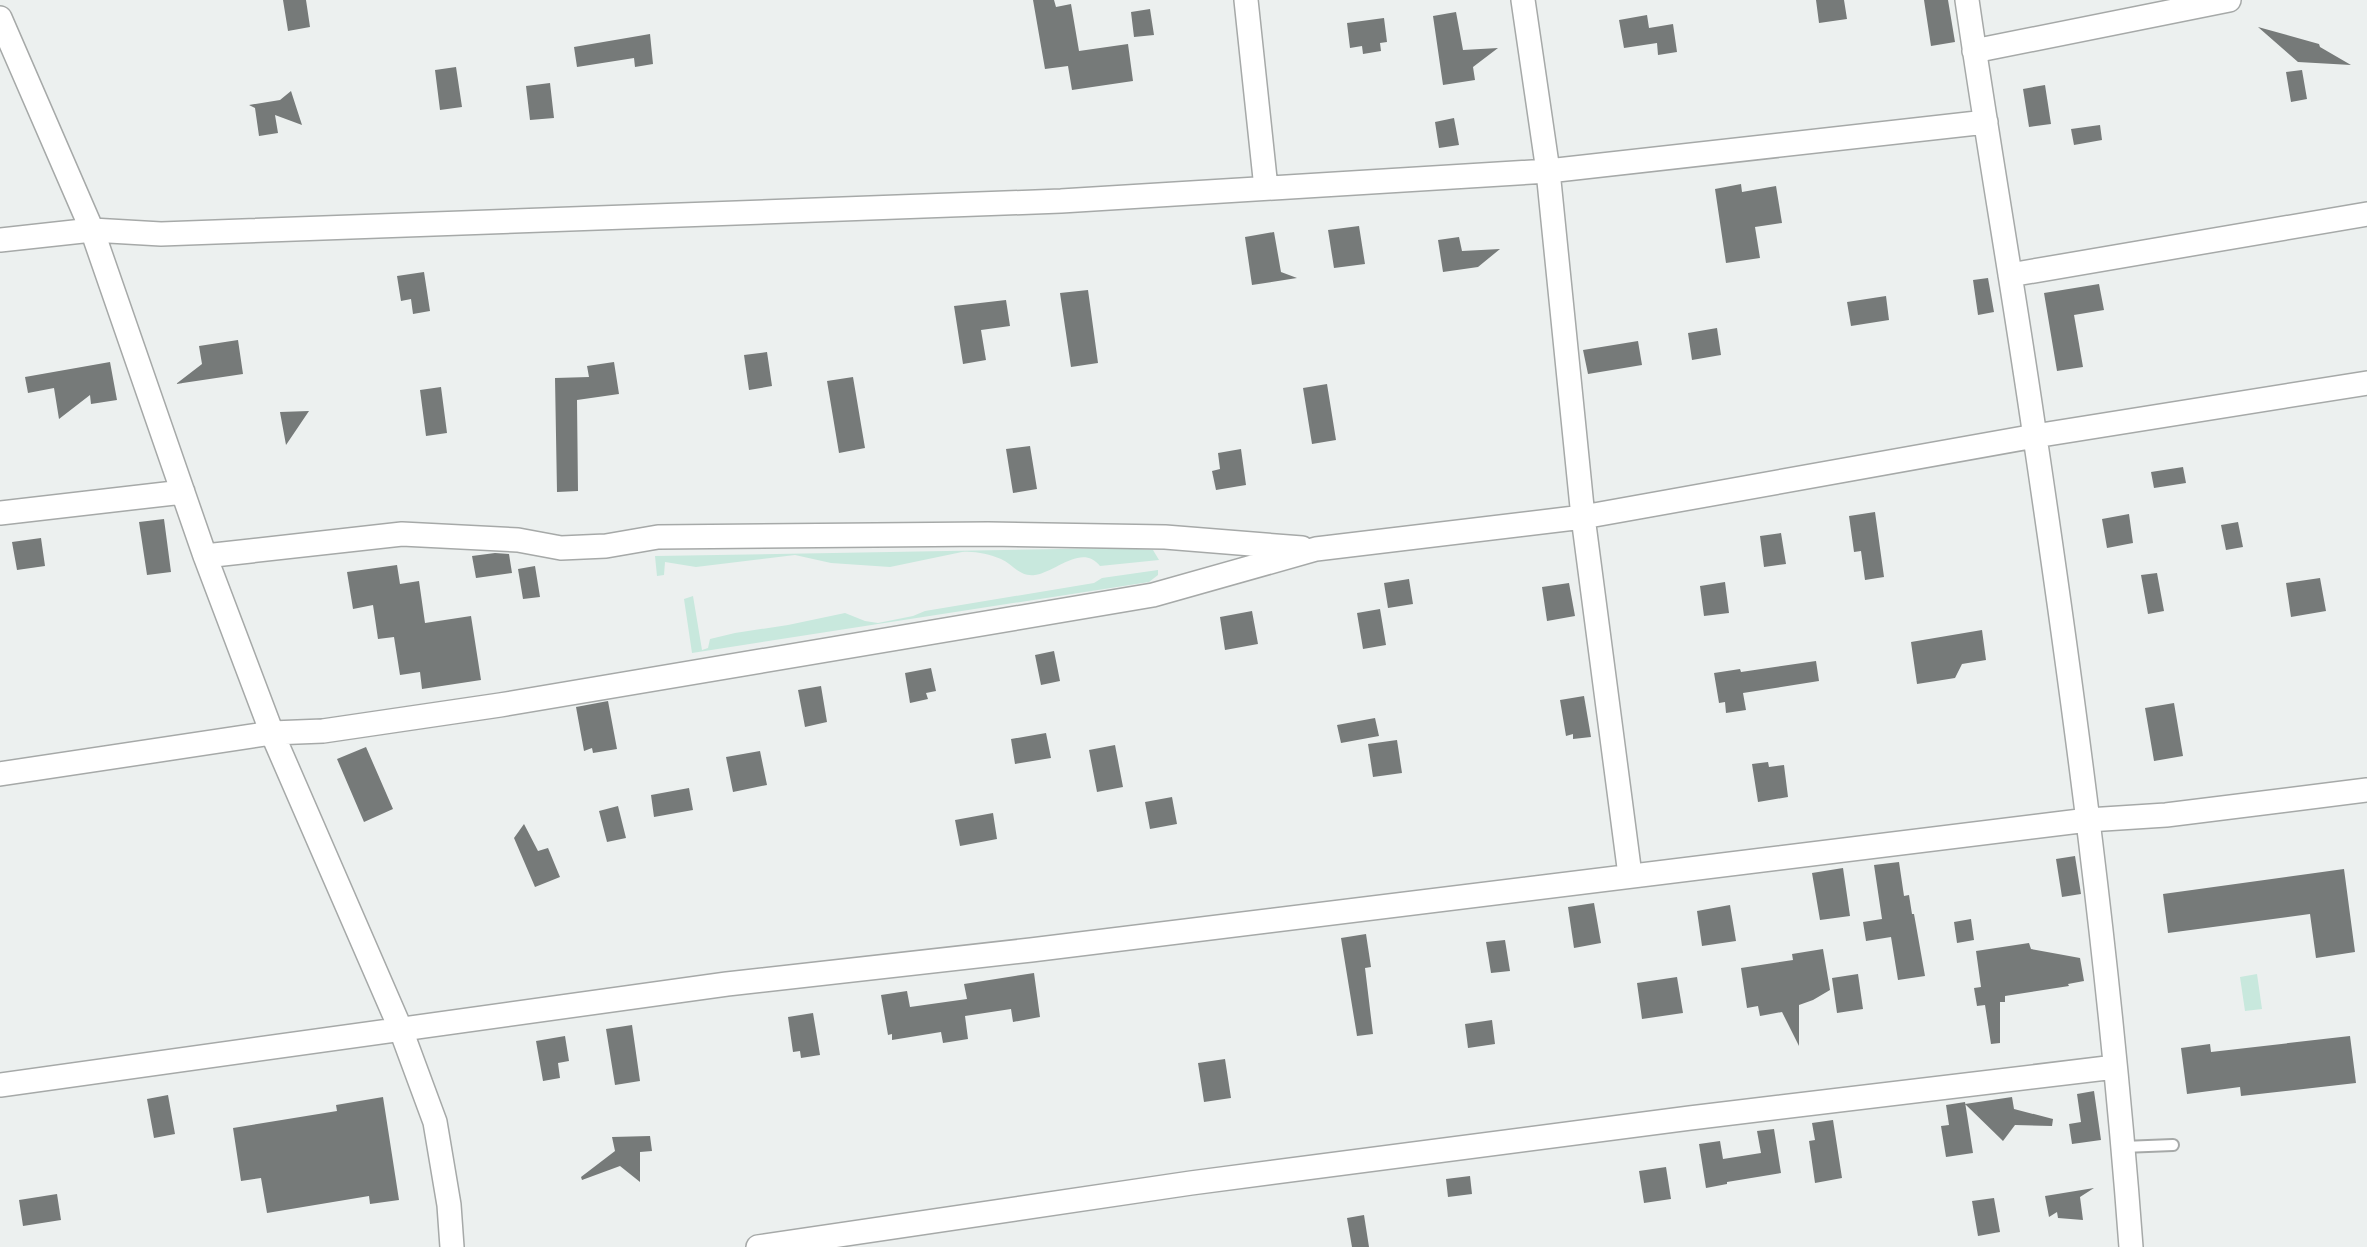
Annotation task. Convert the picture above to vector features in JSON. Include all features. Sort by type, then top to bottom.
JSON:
[{"type":"street","points":[[1246,0],[1266,188]]},
{"type":"street","points":[[1523,0],[1548,171],[1583,517],[1630,875]]},
{"type":"street","points":[[1967,0],[2035,436],[2088,820],[2115,1067],[2131,1247]]},
{"type":"street","points":[[1974,51],[2230,0]]},
{"type":"street","points":[[0,18],[92,230],[205,556],[272,733],[401,1030],[435,1122],[449,1205],[452,1247]]},
{"type":"street","points":[[0,240],[92,230],[161,234],[1061,201],[1548,171],[1986,122]]},
{"type":"street","points":[[2010,275],[2367,215]]},
{"type":"street","points":[[0,774],[272,733],[324,731],[500,705],[1153,595],[1316,550],[1583,517],[2035,436],[2367,383]]},
{"type":"street","points":[[0,513],[183,492]]},
{"type":"street","points":[[205,556],[402,534],[518,540],[561,548],[606,546],[658,537],[988,534],[1165,537],[1316,550]]},
{"type":"street","points":[[0,1086],[727,984],[1031,950],[2088,820],[2166,815],[2367,790]]},
{"type":"street","points":[[758,1247],[1191,1183],[1704,1116],[2115,1067]]},
{"type":"lane","points":[[2123,1147],[2173,1145]]},
{"type":"green space","points":[[1123,548],[1153,550],[1159,560],[1100,566],[1085,557],[1043,573],[1029,575],[1001,559],[972,552],[890,567],[831,563],[795,555],[696,567],[665,562],[664,575],[657,576],[655,556]]},
{"type":"green space","points":[[1158,570],[1158,575],[1149,582],[692,653],[684,599],[693,596],[702,650],[708,648],[710,639],[845,613],[878,623],[925,611]]},
{"type":"green space","points":[[2257,974],[2262,1009],[2245,1011],[2240,977]]},
{"type":"building","points":[[283,0],[306,0],[310,27],[288,31]]},
{"type":"building","points":[[1033,0],[1054,0],[1056,7],[1071,4],[1079,51],[1128,44],[1133,81],[1072,90],[1068,66],[1045,69]]},
{"type":"building","points":[[1816,0],[1844,0],[1847,19],[1819,23]]},
{"type":"building","points":[[1924,0],[1948,0],[1955,42],[1931,46]]},
{"type":"building","points":[[1150,9],[1154,35],[1134,37],[1131,12]]},
{"type":"building","points":[[1456,12],[1463,50],[1498,48],[1473,67],[1475,80],[1443,85],[1433,16]]},
{"type":"building","points":[[1647,15],[1649,28],[1673,24],[1677,52],[1658,55],[1657,43],[1624,48],[1619,20]]},
{"type":"building","points":[[1384,18],[1387,42],[1380,43],[1381,51],[1363,54],[1362,46],[1350,48],[1347,23]]},
{"type":"building","points":[[2258,27],[2319,44],[2351,65],[2298,62]]},
{"type":"building","points":[[650,34],[653,64],[635,67],[634,58],[577,67],[574,47]]},
{"type":"building","points":[[456,67],[462,107],[440,110],[435,70]]},
{"type":"building","points":[[2302,70],[2307,99],[2291,102],[2286,72]]},
{"type":"building","points":[[550,83],[554,118],[530,120],[526,86]]},
{"type":"building","points":[[2045,85],[2051,124],[2029,127],[2023,89]]},
{"type":"building","points":[[291,91],[302,125],[275,115],[278,133],[259,136],[255,108],[249,105],[280,100]]},
{"type":"building","points":[[1454,118],[1459,145],[1439,148],[1435,122]]},
{"type":"building","points":[[2100,125],[2102,140],[2074,145],[2071,129]]},
{"type":"building","points":[[1741,184],[1742,192],[1776,186],[1782,223],[1755,227],[1760,258],[1726,263],[1715,189]]},
{"type":"building","points":[[1359,226],[1365,264],[1334,268],[1328,230]]},
{"type":"building","points":[[1274,232],[1281,272],[1297,278],[1252,285],[1245,237]]},
{"type":"building","points":[[1459,237],[1462,251],[1500,249],[1478,267],[1443,272],[1438,240]]},
{"type":"building","points":[[424,272],[430,311],[413,314],[411,299],[401,301],[397,276]]},
{"type":"building","points":[[1988,278],[1994,312],[1978,315],[1973,280]]},
{"type":"building","points":[[2099,284],[2104,310],[2074,315],[2083,367],[2057,371],[2044,293]]},
{"type":"building","points":[[1088,290],[1098,363],[1071,367],[1060,293]]},
{"type":"building","points":[[1886,296],[1889,320],[1851,326],[1847,302]]},
{"type":"building","points":[[1006,300],[1010,326],[981,330],[986,360],[963,364],[954,306]]},
{"type":"building","points":[[1717,328],[1721,355],[1692,360],[1688,333]]},
{"type":"building","points":[[238,340],[243,374],[176,384],[202,364],[199,346]]},
{"type":"building","points":[[1638,341],[1642,365],[1588,374],[1583,350]]},
{"type":"building","points":[[767,352],[772,386],[749,390],[744,355]]},
{"type":"building","points":[[110,362],[117,400],[91,404],[90,395],[59,419],[54,388],[28,393],[25,377]]},
{"type":"building","points":[[614,362],[619,394],[577,400],[578,491],[557,492],[555,378],[589,377],[587,366]]},
{"type":"building","points":[[853,377],[865,448],[839,453],[827,381]]},
{"type":"building","points":[[1327,384],[1336,440],[1312,444],[1303,388]]},
{"type":"building","points":[[441,387],[447,433],[426,436],[420,390]]},
{"type":"building","points":[[309,411],[286,445],[280,412]]},
{"type":"building","points":[[1030,446],[1037,489],[1013,493],[1006,449]]},
{"type":"building","points":[[1241,449],[1246,485],[1216,490],[1212,471],[1220,469],[1218,453]]},
{"type":"building","points":[[2183,467],[2186,483],[2154,488],[2151,472]]},
{"type":"building","points":[[1875,512],[1884,577],[1865,580],[1861,551],[1854,552],[1849,516]]},
{"type":"building","points":[[2129,514],[2133,543],[2107,548],[2102,519]]},
{"type":"building","points":[[164,519],[171,572],[147,575],[139,522]]},
{"type":"building","points":[[2238,522],[2243,547],[2226,550],[2221,525]]},
{"type":"building","points":[[1781,533],[1786,564],[1764,567],[1760,536]]},
{"type":"building","points":[[41,538],[45,566],[17,570],[12,542]]},
{"type":"building","points":[[509,554],[512,573],[476,578],[472,556]]},
{"type":"building","points":[[397,565],[400,584],[419,581],[425,623],[471,616],[481,680],[422,689],[420,672],[400,675],[394,637],[378,639],[373,605],[353,609],[347,572]]},
{"type":"building","points":[[535,566],[540,597],[523,599],[518,569]]},
{"type":"building","points":[[2157,573],[2164,611],[2148,614],[2141,575]]},
{"type":"building","points":[[2320,578],[2326,611],[2291,617],[2286,583]]},
{"type":"building","points":[[1409,579],[1413,604],[1388,608],[1384,583]]},
{"type":"building","points":[[1725,582],[1729,613],[1704,616],[1700,586]]},
{"type":"building","points":[[1569,583],[1575,616],[1547,621],[1542,587]]},
{"type":"building","points":[[1380,609],[1386,645],[1363,649],[1357,613]]},
{"type":"building","points":[[1252,611],[1258,644],[1225,650],[1220,617]]},
{"type":"building","points":[[1982,630],[1986,660],[1962,664],[1955,678],[1917,684],[1911,642]]},
{"type":"building","points":[[1054,651],[1060,681],[1041,685],[1035,655]]},
{"type":"building","points":[[1816,661],[1819,681],[1743,693],[1746,710],[1726,713],[1725,702],[1719,703],[1714,673],[1740,669],[1741,672]]},
{"type":"building","points":[[931,668],[936,691],[926,693],[928,699],[910,703],[905,673]]},
{"type":"building","points":[[821,686],[827,722],[805,727],[798,690]]},
{"type":"building","points":[[1584,696],[1591,737],[1573,739],[1573,734],[1566,736],[1560,700]]},
{"type":"building","points":[[608,701],[617,749],[593,753],[592,748],[584,751],[576,707]]},
{"type":"building","points":[[2174,703],[2183,756],[2154,761],[2145,708]]},
{"type":"building","points":[[1375,718],[1379,736],[1341,743],[1337,725]]},
{"type":"building","points":[[1046,733],[1051,758],[1015,764],[1011,739]]},
{"type":"building","points":[[1397,740],[1402,773],[1373,777],[1368,744]]},
{"type":"building","points":[[1115,745],[1123,787],[1097,792],[1089,750]]},
{"type":"building","points":[[366,747],[393,809],[364,822],[337,759]]},
{"type":"building","points":[[760,751],[767,785],[733,792],[726,757]]},
{"type":"building","points":[[1768,762],[1769,767],[1784,765],[1788,797],[1758,802],[1752,764]]},
{"type":"building","points":[[689,788],[693,810],[654,817],[651,795]]},
{"type":"building","points":[[1172,797],[1177,824],[1150,829],[1145,802]]},
{"type":"building","points":[[618,806],[626,838],[607,842],[599,811]]},
{"type":"building","points":[[993,813],[997,839],[960,846],[955,820]]},
{"type":"building","points":[[524,824],[538,851],[548,848],[560,877],[535,887],[514,838]]},
{"type":"building","points":[[2075,856],[2081,894],[2062,897],[2056,859]]},
{"type":"building","points":[[1899,862],[1904,896],[1909,895],[1914,914],[1925,976],[1898,980],[1891,937],[1866,941],[1863,922],[1882,919],[1874,865]]},
{"type":"building","points":[[1843,868],[1850,916],[1820,920],[1812,873]]},
{"type":"building","points":[[2344,869],[2355,952],[2316,958],[2310,914],[2168,933],[2163,894]]},
{"type":"building","points":[[1594,903],[1601,943],[1574,948],[1568,907]]},
{"type":"building","points":[[1730,905],[1736,941],[1702,946],[1697,911]]},
{"type":"building","points":[[1971,919],[1974,940],[1957,943],[1954,922]]},
{"type":"building","points":[[1366,934],[1371,967],[1365,968],[1373,1034],[1357,1036],[1341,938]]},
{"type":"building","points":[[1505,940],[1510,971],[1491,973],[1486,942]]},
{"type":"building","points":[[2029,943],[2031,949],[2080,958],[2084,981],[2068,984],[2069,986],[2005,996],[2005,1002],[2000,1002],[2000,1043],[1991,1044],[1985,1005],[1977,1006],[1974,988],[1981,987],[1976,951]]},
{"type":"building","points":[[1823,949],[1830,990],[1799,1005],[1799,1046],[1782,1012],[1760,1016],[1758,1006],[1747,1008],[1741,968],[1793,960],[1792,954]]},
{"type":"building","points":[[1034,973],[1040,1017],[1013,1022],[1011,1009],[965,1016],[968,1039],[943,1043],[941,1032],[892,1040],[892,1034],[888,1035],[881,995],[907,991],[910,1007],[967,999],[964,984]]},
{"type":"building","points":[[1858,974],[1863,1009],[1837,1013],[1832,978]]},
{"type":"building","points":[[1677,977],[1683,1013],[1642,1019],[1637,983]]},
{"type":"building","points":[[813,1013],[820,1055],[801,1058],[800,1051],[793,1052],[788,1017]]},
{"type":"building","points":[[1492,1020],[1495,1044],[1468,1048],[1465,1024]]},
{"type":"building","points":[[632,1025],[640,1081],[615,1085],[606,1029]]},
{"type":"building","points":[[565,1036],[569,1061],[558,1063],[560,1078],[543,1081],[536,1041]]},
{"type":"building","points":[[2350,1036],[2356,1083],[2241,1096],[2240,1087],[2187,1094],[2181,1048],[2210,1044],[2211,1052]]},
{"type":"building","points":[[1225,1059],[1231,1098],[1204,1102],[1198,1063]]},
{"type":"building","points":[[2094,1091],[2101,1140],[2072,1144],[2069,1124],[2081,1122],[2077,1094]]},
{"type":"building","points":[[168,1095],[175,1134],[154,1138],[147,1099]]},
{"type":"building","points":[[383,1097],[399,1200],[370,1204],[369,1196],[267,1213],[261,1178],[241,1181],[233,1128],[337,1111],[336,1105]]},
{"type":"building","points":[[2012,1097],[2014,1109],[2053,1119],[2052,1126],[2015,1125],[2003,1141],[1965,1104]]},
{"type":"building","points":[[1965,1102],[1973,1153],[1946,1157],[1941,1126],[1949,1125],[1946,1105]]},
{"type":"building","points":[[1833,1120],[1842,1178],[1815,1183],[1809,1141],[1815,1140],[1812,1123]]},
{"type":"building","points":[[1774,1129],[1781,1173],[1706,1188],[1699,1144],[1720,1141],[1723,1159],[1761,1153],[1757,1131]]},
{"type":"building","points":[[650,1136],[652,1151],[640,1152],[640,1182],[620,1166],[582,1180],[581,1177],[615,1151],[612,1137]]},
{"type":"building","points":[[1666,1167],[1671,1199],[1644,1203],[1639,1171]]},
{"type":"building","points":[[1470,1176],[1472,1194],[1448,1197],[1446,1179]]},
{"type":"building","points":[[2094,1188],[2080,1197],[2083,1220],[2058,1218],[2057,1212],[2049,1217],[2045,1196]]},
{"type":"building","points":[[57,1194],[61,1220],[23,1226],[19,1200]]},
{"type":"building","points":[[1994,1198],[2000,1232],[1978,1236],[1972,1201]]},
{"type":"building","points":[[1364,1215],[1369,1247],[1352,1247],[1347,1218]]}]
